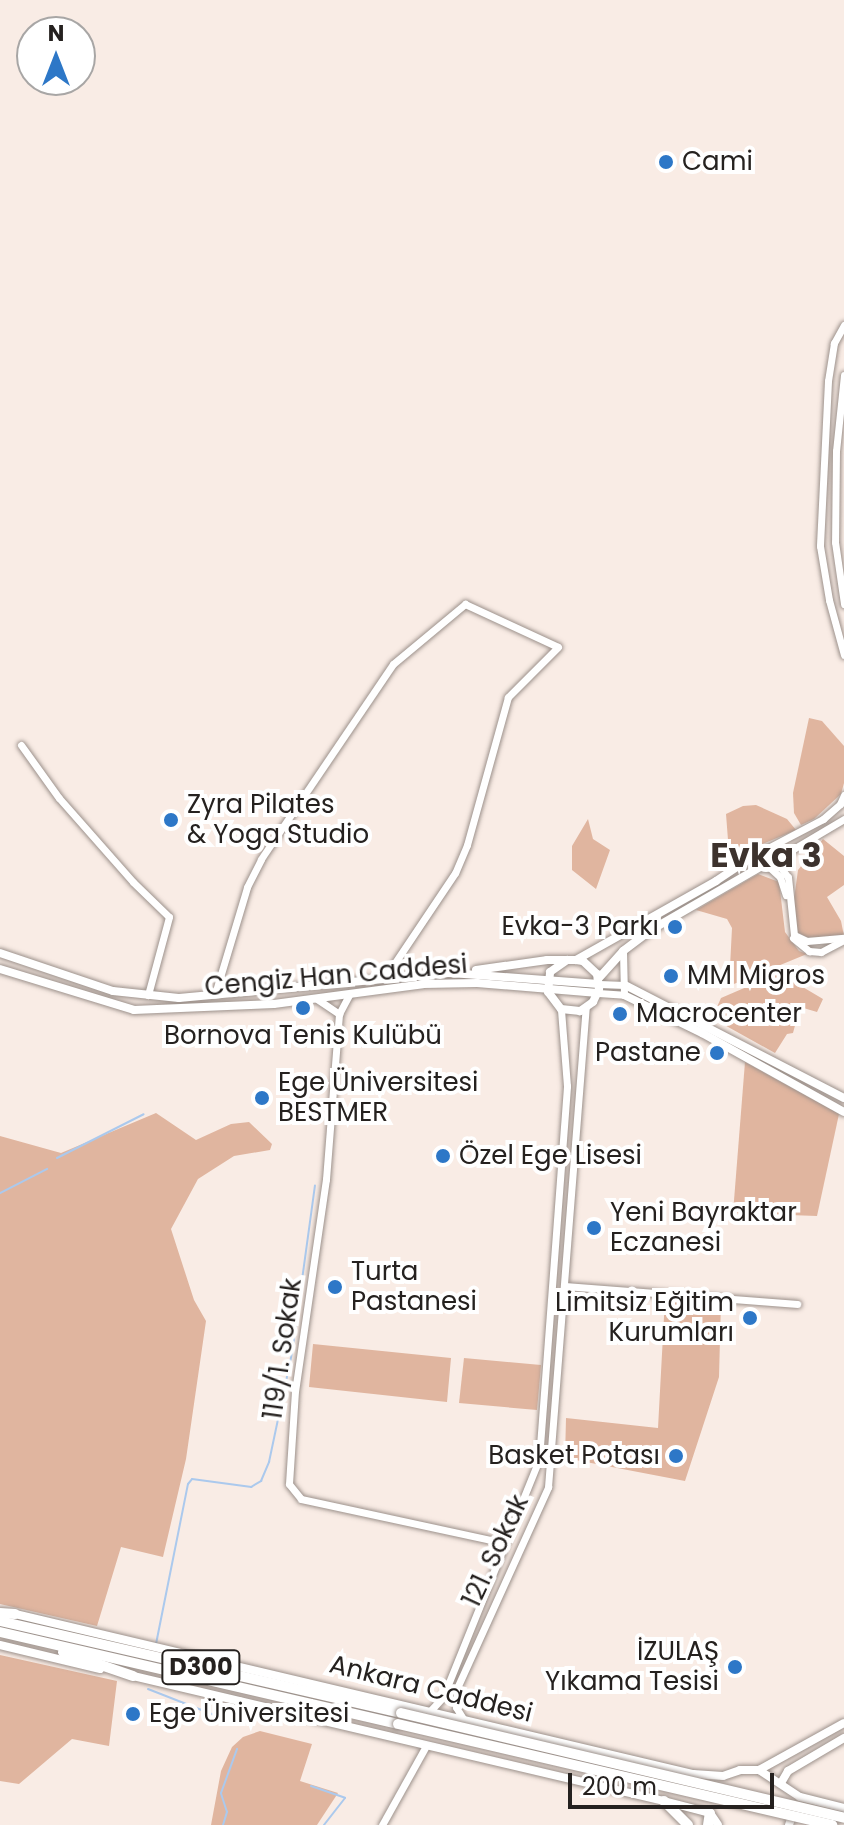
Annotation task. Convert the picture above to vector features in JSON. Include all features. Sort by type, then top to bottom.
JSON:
[{"type":"highway","points":[[0,1612],[15,1614]]},
{"type":"highway","name":"Ankara Caddesi","points":[[0,1621],[832,1825]]},
{"type":"highway","points":[[4,1633],[133,1676]]},
{"type":"highway","name":"Ankara Caddesi","points":[[4,1633],[844,1818]]},
{"type":"highway","points":[[664,1801],[688,1825]]},
{"type":"main road","points":[[761,851],[756,858],[768,865]]},
{"type":"main road","points":[[547,983],[554,967],[703,889],[761,851],[772,852],[768,865],[651,930],[623,951],[586,1009],[573,1012],[561,1009]]},
{"type":"main road","name":"Cengiz Han Caddesi","points":[[0,953],[113,991],[179,998],[386,976],[451,973],[547,983]]},
{"type":"main road","points":[[451,973],[571,960],[590,965],[599,985]]},
{"type":"main road","name":"Cengiz Han Caddesi","points":[[0,969],[134,1010],[213,1008],[317,999],[423,984],[599,985]]},
{"type":"main road","name":"121. Sokak","points":[[547,983],[561,1009]]},
{"type":"main road","name":"Cengiz Han Caddesi","points":[[625,990],[844,1098]]},
{"type":"main road","name":"Cengiz Han Caddesi","points":[[625,990],[844,1112]]},
{"type":"main road","name":"Ankara Caddesi","points":[[15,1614],[693,1774],[723,1776],[740,1770],[759,1770],[844,1723]]},
{"type":"main road","points":[[0,1645],[664,1801],[718,1825]]},
{"type":"main road","points":[[782,1784],[788,1771],[844,1738]]},
{"type":"main road","points":[[759,1770],[800,1797],[844,1808]]},
{"type":"main road","points":[[709,1819],[713,1783],[723,1776]]},
{"type":"main road","points":[[782,1784],[792,1795],[794,1810],[789,1825]]},
{"type":"street","points":[[844,325],[834,343],[825,415],[820,546],[829,600],[844,655]]},
{"type":"street","points":[[844,375],[836,455],[835,542],[844,604]]},
{"type":"street","points":[[825,415],[839,418]]},
{"type":"street","points":[[822,455],[836,455]]},
{"type":"street","points":[[215,994],[247,887],[261,859],[393,664],[465,604],[558,647],[508,697],[467,845],[444,892],[386,976]]},
{"type":"street","points":[[21,745],[59,798],[133,882],[169,917],[148,995]]},
{"type":"street","points":[[761,851],[823,819],[842,805],[844,795]]},
{"type":"street","points":[[768,865],[844,819]]},
{"type":"street","points":[[768,865],[788,877],[794,935],[807,941],[844,939]]},
{"type":"street","points":[[768,865],[783,884],[792,937],[809,951],[821,952],[844,939]]},
{"type":"street","points":[[623,951],[625,990]]},
{"type":"street","name":"Cengiz Han Caddesi","points":[[599,985],[625,990]]},
{"type":"street","name":"119/1. Sokak","points":[[349,995],[339,1014],[326,1179],[295,1391],[289,1484],[301,1499],[505,1543]]},
{"type":"street","points":[[317,999],[339,1014]]},
{"type":"street","name":"121. Sokak","points":[[430,1711],[443,1697],[539,1459],[567,1086],[561,1009]]},
{"type":"street","name":"121. Sokak","points":[[464,1720],[456,1707],[457,1688],[548,1487],[586,1009]]},
{"type":"street","points":[[565,1286],[797,1304]]},
{"type":"street","points":[[382,1825],[426,1746]]},
{"type":"shaded area","points":[[809,718],[822,721],[844,746],[844,783],[841,794],[814,819],[801,825],[794,813],[793,793]]},
{"type":"shaded area","points":[[756,805],[787,819],[796,830],[760,845],[730,866],[726,814],[743,806]]},
{"type":"shaded area","points":[[588,819],[593,839],[610,850],[596,889],[572,870],[572,846]]},
{"type":"shaded area","points":[[823,839],[844,856],[844,885],[827,897],[841,921],[844,936],[828,939],[806,937],[797,932],[792,914],[798,870]]},
{"type":"shaded area","points":[[758,874],[779,882],[785,932],[799,951],[807,954],[729,986],[732,928],[727,919],[696,910]]},
{"type":"shaded area","points":[[779,973],[823,999],[817,1012],[800,1007],[793,1033],[787,1034],[775,1053],[712,1018],[721,998]]},
{"type":"shaded area","points":[[745,1062],[839,1114],[817,1216],[733,1213]]},
{"type":"shaded area","points":[[156,1113],[196,1140],[231,1124],[249,1122],[272,1144],[270,1150],[234,1156],[198,1179],[171,1229],[194,1300],[206,1321],[186,1459],[163,1557],[121,1547],[97,1626],[0,1604],[0,1136],[61,1153]]},
{"type":"shaded area","points":[[665,1298],[721,1302],[719,1377],[685,1481],[565,1458],[566,1418],[658,1428]]},
{"type":"shaded area","points":[[313,1344],[451,1358],[447,1402],[309,1387]]},
{"type":"shaded area","points":[[464,1358],[541,1365],[537,1410],[459,1403]]},
{"type":"shaded area","points":[[0,1655],[117,1681],[109,1746],[72,1739],[19,1784],[0,1781]]},
{"type":"shaded area","points":[[260,1731],[312,1744],[300,1781],[338,1793],[317,1825],[211,1825],[221,1771],[232,1747],[243,1737]]},
{"type":"waterway","points":[[57,1158],[144,1114]]},
{"type":"waterway","points":[[0,1193],[47,1169]]},
{"type":"waterway","points":[[156,1644],[188,1484],[192,1479],[251,1487],[261,1481],[269,1462],[292,1353],[315,1186]]},
{"type":"waterway","points":[[148,1689],[227,1720]]},
{"type":"waterway","points":[[223,1825],[227,1812],[221,1793],[237,1749]]},
{"type":"waterway","points":[[311,1786],[345,1798],[324,1825]]},
{"type":"place","name":"Cami","points":[[666,162]]},
{"type":"place","name":"Zyra Pilates & Yoga Studio","points":[[171,820]]},
{"type":"place","name":"Evka-3 Parkı","points":[[675,927]]},
{"type":"place","name":"MM Migros","points":[[671,976]]},
{"type":"place","name":"Bornova Tenis Kulübü","points":[[303,1008]]},
{"type":"place","name":"Macrocenter","points":[[620,1014]]},
{"type":"place","name":"Pastane","points":[[717,1053]]},
{"type":"place","name":"Ege Üniversitesi BESTMER","points":[[262,1098]]},
{"type":"place","name":"Özel Ege Lisesi","points":[[443,1156]]},
{"type":"place","name":"Yeni Bayraktar Eczanesi","points":[[594,1228]]},
{"type":"place","name":"Turta Pastanesi","points":[[335,1287]]},
{"type":"place","name":"Limitsiz Eğitim Kurumları","points":[[750,1318]]},
{"type":"place","name":"Basket Potası","points":[[676,1456]]},
{"type":"place","name":"İZULAŞ Yıkama Tesisi","points":[[735,1667]]},
{"type":"place","name":"Ege Üniversitesi","points":[[133,1714]]},
{"type":"district","name":"Evka 3","points":[[766,856]]}]
